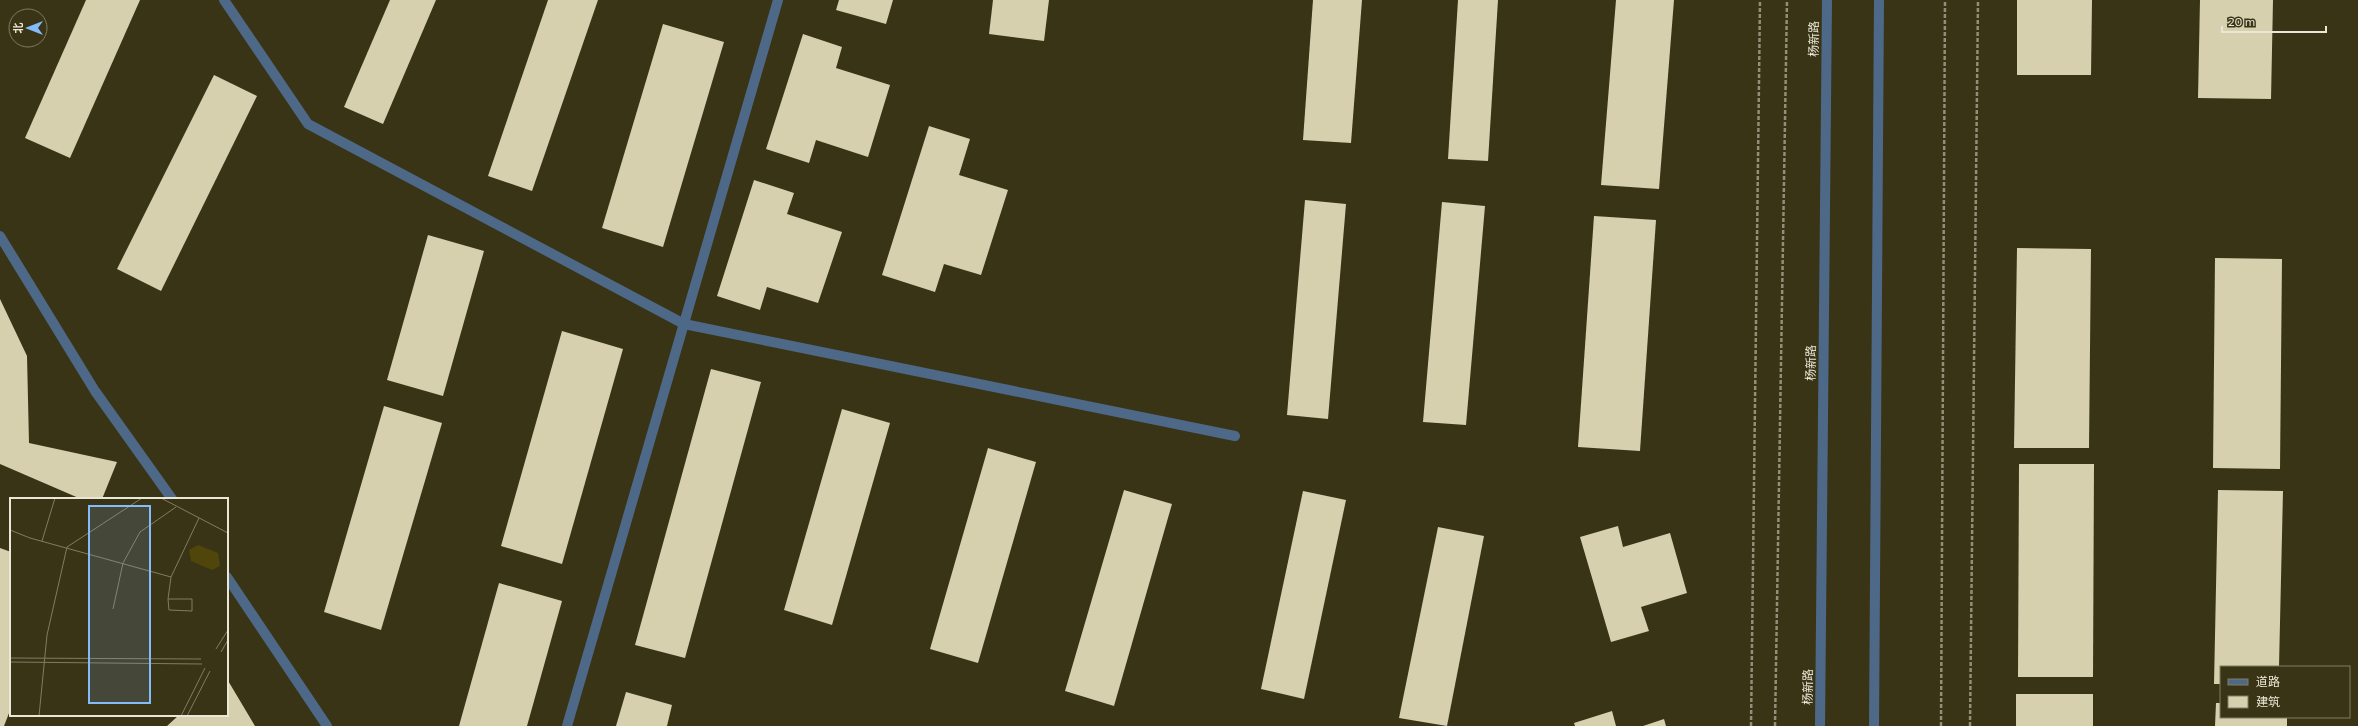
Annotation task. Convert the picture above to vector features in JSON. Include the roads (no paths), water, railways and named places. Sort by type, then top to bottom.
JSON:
[{"type":"street","points":[[224,0],[308,124],[684,324],[1234,436]]},
{"type":"street","points":[[567,726],[778,0]]},
{"type":"street","name":"杨新路","points":[[1820,726],[1827,0]]},
{"type":"street","points":[[1874,726],[1879,0]]},
{"type":"street","points":[[0,236],[95,391],[171,498]]},
{"type":"street","points":[[228,578],[327,726]]}]
